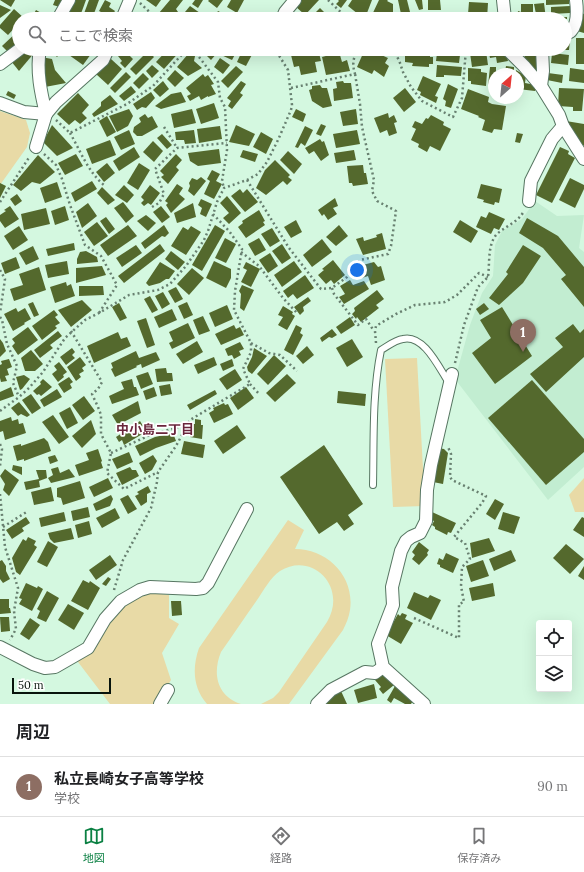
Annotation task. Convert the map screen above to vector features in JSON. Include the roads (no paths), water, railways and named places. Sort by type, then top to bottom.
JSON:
[{"type":"street","points":[[62,12],[69,0]]},
{"type":"street","points":[[125,12],[130,0]]},
{"type":"street","points":[[285,12],[295,0]]},
{"type":"street","points":[[503,0],[504,12]]},
{"type":"street","points":[[572,29],[575,24],[576,0]]},
{"type":"street","points":[[0,64],[12,55]]},
{"type":"street","points":[[38,56],[37,61],[41,91],[46,114]]},
{"type":"street","points":[[36,146],[46,114],[56,102],[103,60],[105,56]]},
{"type":"street","points":[[515,56],[541,86],[552,103],[563,126],[584,159]]},
{"type":"street","points":[[541,86],[543,71],[542,56]]},
{"type":"street","points":[[0,103],[24,112],[46,114]]},
{"type":"street","points":[[529,201],[531,181],[552,139],[563,126]]},
{"type":"street","points":[[424,704],[383,667],[378,644],[392,604],[392,587],[401,551],[406,541],[420,533],[426,521],[427,490],[436,439],[451,379]]},
{"type":"street","points":[[3,643],[33,664],[45,668],[55,668],[88,648],[105,619],[121,601],[150,588],[203,588],[208,583],[247,509]]},
{"type":"street","points":[[318,704],[331,690],[365,672],[375,673],[383,667]]},
{"type":"street","points":[[160,704],[168,690]]},
{"type":"lane","points":[[372,485],[375,404],[378,365],[381,350],[402,339],[410,338],[424,345],[451,379]]},
{"type":"place","name":"私立長崎女子高等学校","points":[[523,352]]},
{"type":"district","name":"中小島二丁目","points":[[155,429]]}]
